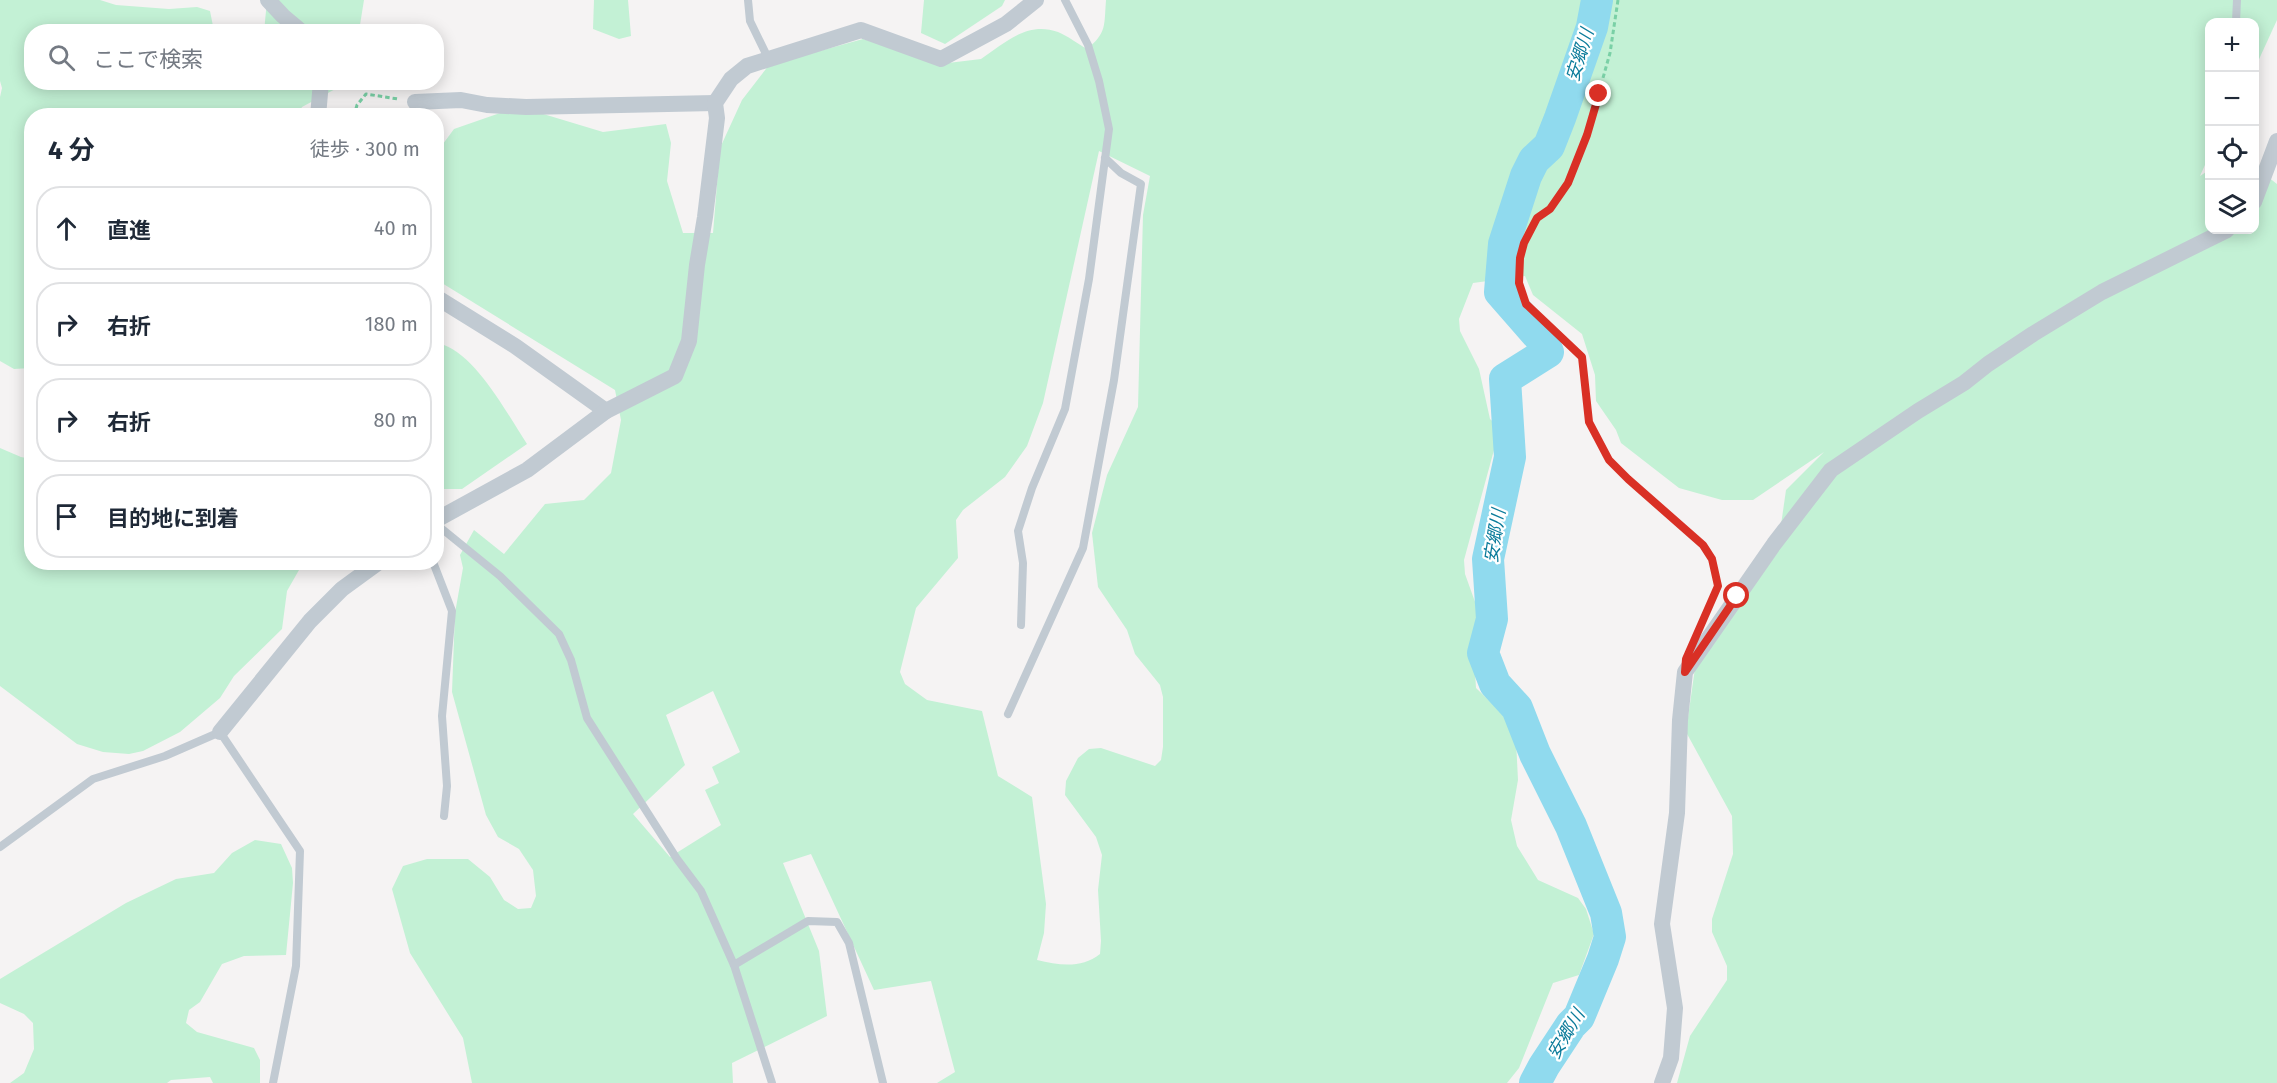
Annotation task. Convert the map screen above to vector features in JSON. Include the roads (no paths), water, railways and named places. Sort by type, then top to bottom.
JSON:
[{"type":"street","points":[[268,0],[292,24]]},
{"type":"street","points":[[444,517],[526,470],[606,411],[675,376],[688,341],[716,129],[715,103],[731,79],[747,66],[768,58],[861,30],[941,59],[1006,24],[1036,0]]},
{"type":"street","points":[[319,108],[320,90]]},
{"type":"street","points":[[415,102],[461,100],[487,105],[526,106],[715,103]]},
{"type":"street","points":[[2262,166],[2277,141]]},
{"type":"street","points":[[1662,1083],[1671,1058],[1675,1008],[1662,924],[1677,813],[1680,720],[1685,672],[1774,543],[1831,470],[1964,383],[2024,340],[2102,292],[2220,234]]},
{"type":"street","points":[[444,301],[514,346],[606,411]]},
{"type":"street","points":[[220,732],[310,621],[342,589],[368,570]]},
{"type":"lane","points":[[748,0],[750,21],[768,58]]},
{"type":"lane","points":[[1021,625],[1023,563],[1018,531],[1032,488],[1065,409],[1089,279],[1109,129],[1100,81],[1088,45],[1065,0]]},
{"type":"lane","points":[[2236,18],[2237,0]]},
{"type":"lane","points":[[1008,714],[1083,548],[1114,380],[1141,184],[1121,173],[1105,158]]},
{"type":"lane","points":[[444,529],[500,576],[559,634],[571,660],[587,718],[677,859],[701,891],[735,965],[772,1083]]},
{"type":"lane","points":[[436,570],[452,611],[442,716],[447,786],[444,816]]},
{"type":"lane","points":[[0,847],[93,779],[165,756],[220,732],[300,851],[296,966],[273,1083]]},
{"type":"lane","points":[[735,965],[808,921],[837,922],[849,943],[883,1083]]},
{"type":"waterway","name":"安郷川","points":[[1535,1083],[1571,1025],[1579,1017],[1610,937],[1606,913],[1571,826],[1535,754],[1517,708],[1495,684],[1483,653],[1492,619],[1488,559],[1510,457],[1505,379],[1548,352],[1543,341],[1500,292],[1504,244],[1526,176],[1534,160],[1549,146],[1592,27],[1597,0]]}]
